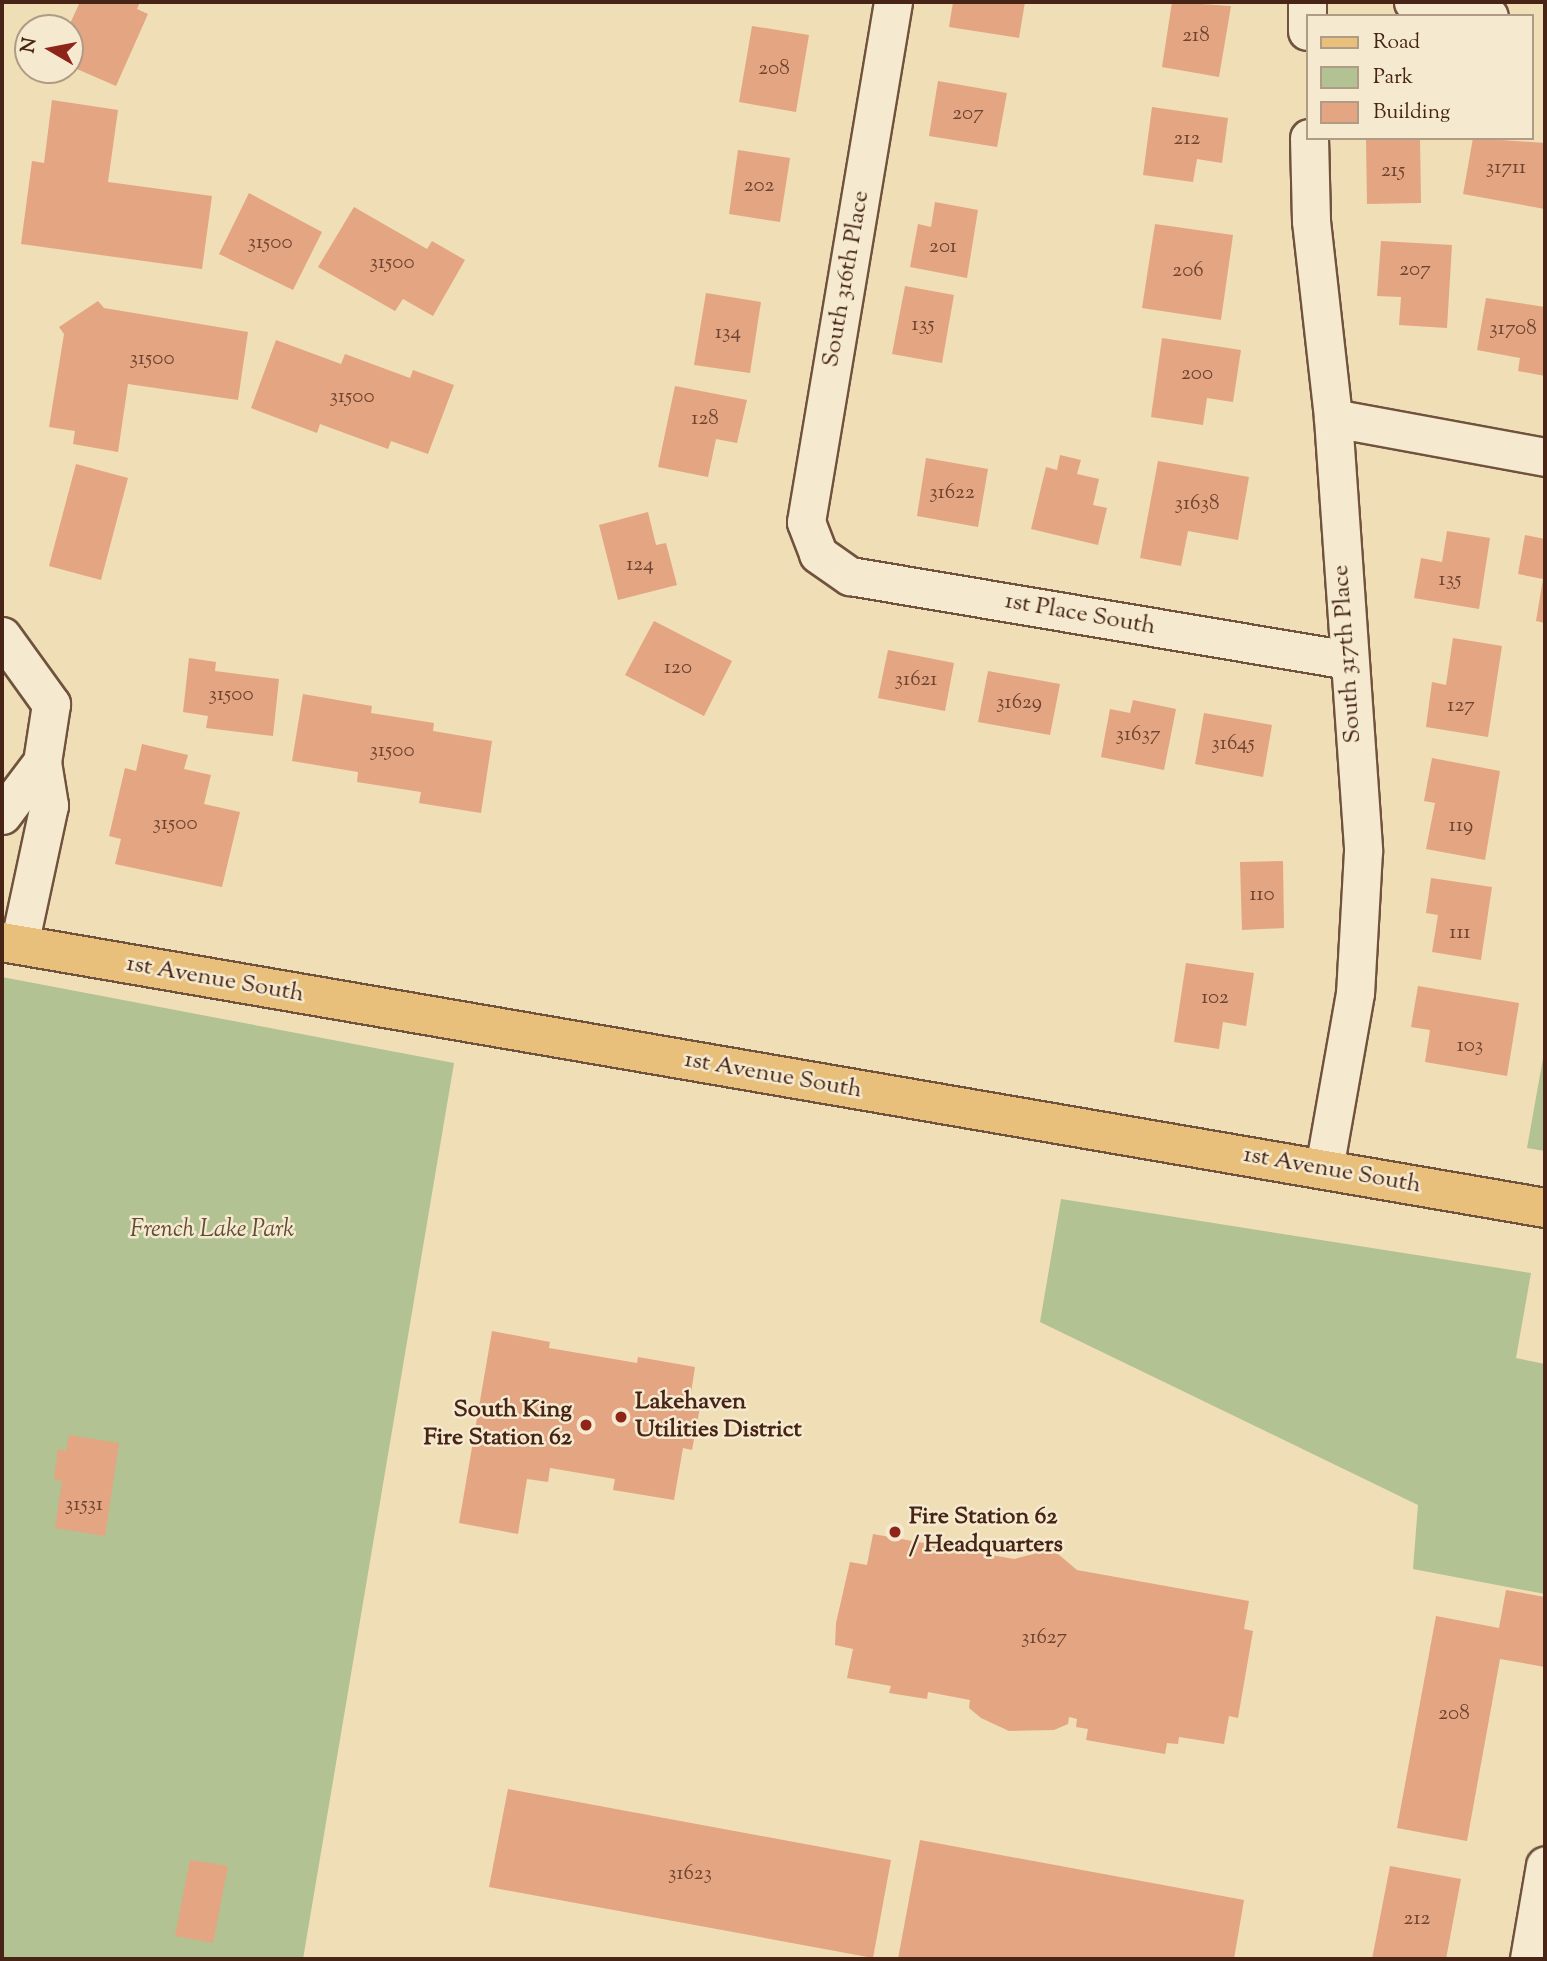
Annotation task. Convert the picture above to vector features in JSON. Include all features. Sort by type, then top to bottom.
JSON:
[{"type":"main road","name":"1st Avenue South","points":[[10,943],[1545,1208]]},
{"type":"street","name":"South 316th Place","points":[[818,554],[806,522],[893,2]]},
{"type":"street","points":[[1413,2],[1478,14]]},
{"type":"street","name":"South 317th Place","points":[[1309,140],[1311,220],[1333,418],[1363,851],[1355,993],[1324,1169]]},
{"type":"street","points":[[1333,418],[1545,457]]},
{"type":"street","name":"1st Place South","points":[[818,554],[850,576],[1348,660]]},
{"type":"street","points":[[2,636],[51,704],[42,762],[49,805],[10,943]]},
{"type":"street","points":[[2,815],[42,762]]},
{"type":"street","points":[[1529,1959],[1545,1866]]},
{"type":"green space","name":"French Lake Park","points":[[2,977],[454,1063],[303,1959],[2,1959]]},
{"type":"green space","points":[[1545,1047],[1545,1151],[1527,1148]]},
{"type":"green space","points":[[1061,1199],[1531,1273],[1516,1358],[1545,1364],[1545,1594],[1413,1569],[1418,1505],[1040,1322]]},
{"type":"building","points":[[80,2],[140,2],[137,9],[148,14],[116,86],[84,72],[84,14],[74,14]]},
{"type":"building","points":[[953,2],[1025,2],[1019,38],[949,27]]},
{"type":"building","points":[[1172,2],[1231,6],[1219,77],[1162,67]]},
{"type":"building","points":[[752,26],[809,35],[796,112],[739,102]]},
{"type":"building","points":[[938,81],[1007,93],[997,147],[929,136]]},
{"type":"building","points":[[52,100],[118,110],[108,182],[212,196],[202,269],[21,244],[32,161],[44,163]]},
{"type":"building","points":[[1152,107],[1228,118],[1222,163],[1197,159],[1193,182],[1143,175]]},
{"type":"building","points":[[1366,140],[1420,140],[1421,203],[1367,204]]},
{"type":"building","points":[[1473,140],[1545,143],[1545,209],[1463,194]]},
{"type":"building","points":[[738,150],[790,158],[780,222],[729,214]]},
{"type":"building","points":[[249,193],[322,232],[293,290],[219,254]]},
{"type":"building","points":[[935,202],[978,210],[967,278],[910,267],[918,224],[931,227]]},
{"type":"building","points":[[354,207],[427,249],[432,241],[465,260],[433,316],[403,299],[395,311],[318,267]]},
{"type":"building","points":[[1155,224],[1233,235],[1221,320],[1142,308]]},
{"type":"building","points":[[1381,241],[1452,245],[1447,328],[1399,325],[1401,297],[1377,296]]},
{"type":"building","points":[[905,286],[954,295],[942,363],[892,354]]},
{"type":"building","points":[[706,293],[761,302],[750,373],[694,365]]},
{"type":"building","points":[[1486,298],[1545,307],[1545,376],[1518,371],[1520,358],[1477,350]]},
{"type":"building","points":[[98,301],[104,308],[248,332],[238,400],[128,384],[118,452],[73,444],[75,431],[49,427],[64,334],[59,327]]},
{"type":"building","points":[[1162,338],[1241,350],[1233,402],[1207,398],[1203,425],[1151,417]]},
{"type":"building","points":[[276,340],[341,364],[345,354],[410,378],[413,370],[454,385],[428,454],[391,441],[388,449],[320,424],[317,433],[251,408]]},
{"type":"building","points":[[675,386],[747,400],[737,443],[716,439],[708,477],[658,467]]},
{"type":"building","points":[[1060,455],[1081,460],[1077,474],[1099,479],[1093,505],[1107,508],[1098,545],[1031,529],[1046,467],[1057,470]]},
{"type":"building","points":[[926,458],[988,469],[978,527],[917,516]]},
{"type":"building","points":[[1158,461],[1249,477],[1238,540],[1188,531],[1181,566],[1140,558]]},
{"type":"building","points":[[76,464],[128,478],[101,580],[49,566]]},
{"type":"building","points":[[648,512],[656,545],[666,543],[677,585],[618,600],[599,525]]},
{"type":"building","points":[[1447,531],[1490,538],[1479,609],[1414,598],[1421,558],[1442,562]]},
{"type":"building","points":[[1525,535],[1545,539],[1545,623],[1536,621],[1543,579],[1518,574]]},
{"type":"building","points":[[654,621],[732,661],[704,716],[625,675]]},
{"type":"building","points":[[1453,638],[1502,646],[1488,737],[1426,727],[1432,682],[1446,685]]},
{"type":"building","points":[[888,650],[954,663],[945,711],[878,698]]},
{"type":"building","points":[[189,658],[216,662],[215,671],[279,679],[273,736],[206,728],[208,716],[183,712]]},
{"type":"building","points":[[988,671],[1060,684],[1050,735],[978,722]]},
{"type":"building","points":[[303,694],[372,706],[371,713],[434,723],[433,731],[492,741],[481,813],[419,803],[421,792],[357,782],[358,772],[292,761]]},
{"type":"building","points":[[1133,700],[1176,709],[1164,770],[1101,757],[1110,709],[1130,713]]},
{"type":"building","points":[[1204,713],[1272,725],[1263,777],[1195,764]]},
{"type":"building","points":[[142,744],[188,755],[184,769],[211,775],[204,804],[240,812],[222,887],[115,864],[121,839],[109,836],[125,768],[136,771]]},
{"type":"building","points":[[1432,758],[1500,771],[1485,860],[1426,849],[1435,803],[1424,801]]},
{"type":"building","points":[[1283,861],[1284,928],[1242,930],[1240,862]]},
{"type":"building","points":[[1431,878],[1492,887],[1481,960],[1432,952],[1438,915],[1426,913]]},
{"type":"building","points":[[1186,963],[1254,973],[1246,1026],[1223,1022],[1219,1049],[1174,1042]]},
{"type":"building","points":[[1418,986],[1519,1003],[1507,1076],[1425,1062],[1430,1030],[1411,1027]]},
{"type":"building","name":"South King Fire Station 62","points":[[492,1331],[550,1342],[549,1348],[637,1363],[638,1357],[695,1367],[690,1400],[701,1402],[692,1450],[683,1448],[674,1500],[613,1490],[615,1479],[550,1468],[548,1482],[527,1479],[518,1534],[459,1523]]},
{"type":"building","points":[[69,1435],[119,1443],[105,1536],[55,1528],[62,1481],[54,1479],[58,1449],[66,1451]]},
{"type":"building","points":[[873,1534],[1014,1559],[1045,1551],[1058,1554],[1077,1570],[1249,1601],[1244,1629],[1253,1631],[1238,1718],[1229,1716],[1224,1744],[1179,1737],[1178,1744],[1167,1743],[1165,1754],[1086,1740],[1088,1729],[1076,1727],[1077,1719],[1069,1717],[1068,1724],[1054,1730],[1009,1731],[981,1718],[969,1708],[970,1700],[928,1692],[927,1699],[889,1693],[891,1686],[847,1678],[853,1649],[835,1645],[836,1623],[850,1562],[867,1565]]},
{"type":"building","points":[[1506,1590],[1545,1597],[1545,1667],[1500,1659],[1467,1841],[1397,1828],[1436,1616],[1499,1628]]},
{"type":"building","points":[[508,1789],[891,1860],[873,1958],[489,1887]]},
{"type":"building","points":[[920,1840],[1244,1900],[1234,1959],[898,1959]]},
{"type":"building","points":[[190,1860],[228,1866],[213,1943],[175,1936]]},
{"type":"building","points":[[1390,1866],[1461,1879],[1446,1959],[1372,1959]]},
{"type":"place","name":"Lakehaven Utilities District","points":[[621,1417]]},
{"type":"place","name":"South King Fire Station 62","points":[[586,1425]]},
{"type":"place","name":"Fire Station 62 / Headquarters","points":[[895,1532]]}]
